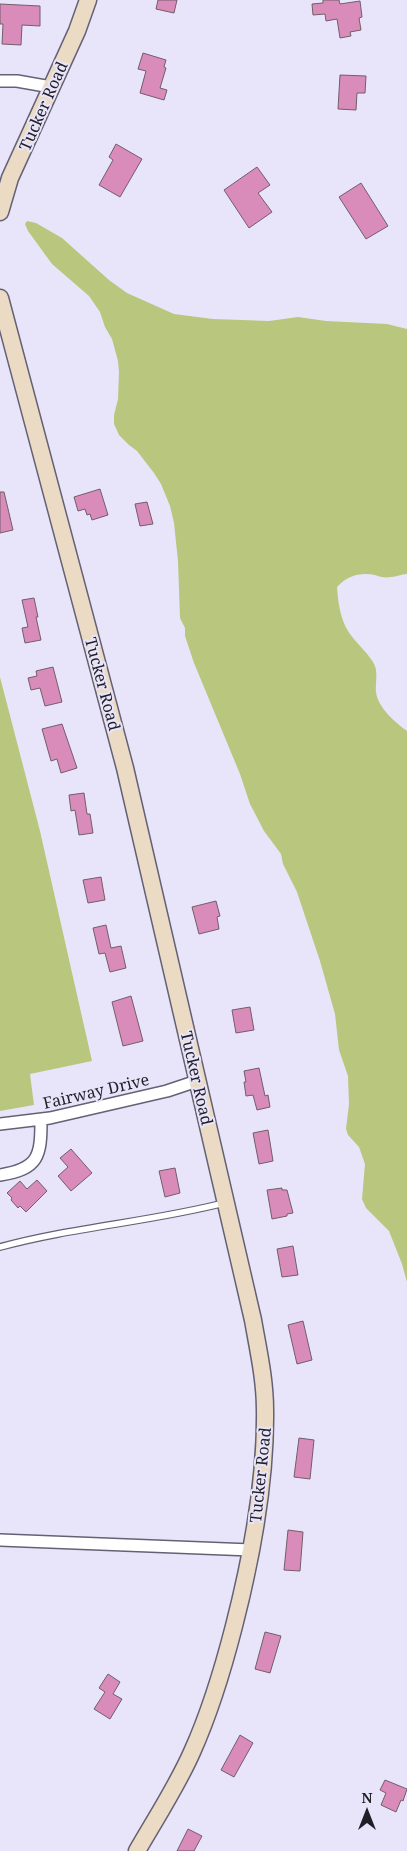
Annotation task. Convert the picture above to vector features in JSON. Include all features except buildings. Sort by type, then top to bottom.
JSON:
[{"type":"main road","name":"Tucker Road","points":[[0,212],[10,178],[88,0]]},
{"type":"main road","name":"Tucker Road","points":[[0,298],[116,733],[253,1320],[265,1400],[264,1443],[251,1550],[229,1645],[204,1724],[191,1753],[137,1851]]},
{"type":"street","points":[[0,81],[17,81],[51,87]]},
{"type":"street","name":"Fairway Drive","points":[[0,1124],[40,1120],[182,1088],[197,1081]]},
{"type":"street","points":[[0,1175],[18,1172],[34,1162],[41,1146],[40,1120]]},
{"type":"street","points":[[0,1540],[251,1550]]},
{"type":"lane","points":[[0,1246],[226,1203]]},
{"type":"green space","points":[[27,221],[36,223],[62,238],[109,280],[127,293],[174,314],[213,319],[269,321],[298,317],[326,321],[387,324],[407,329],[407,574],[393,577],[369,574],[359,575],[345,580],[337,587],[345,626],[375,665],[377,698],[392,719],[407,731],[407,1282],[389,1231],[366,1208],[362,1199],[365,1164],[359,1147],[348,1135],[346,1129],[349,1104],[348,1076],[339,1050],[335,1014],[297,892],[283,864],[281,854],[264,831],[250,804],[185,636],[185,628],[180,618],[178,561],[174,523],[170,506],[154,473],[137,451],[119,435],[114,424],[118,399],[119,372],[112,339],[105,327],[100,312],[89,296],[52,264],[28,231],[25,224]]},
{"type":"green space","points":[[0,677],[40,831],[92,1061],[30,1074],[34,1105],[0,1111]]}]
